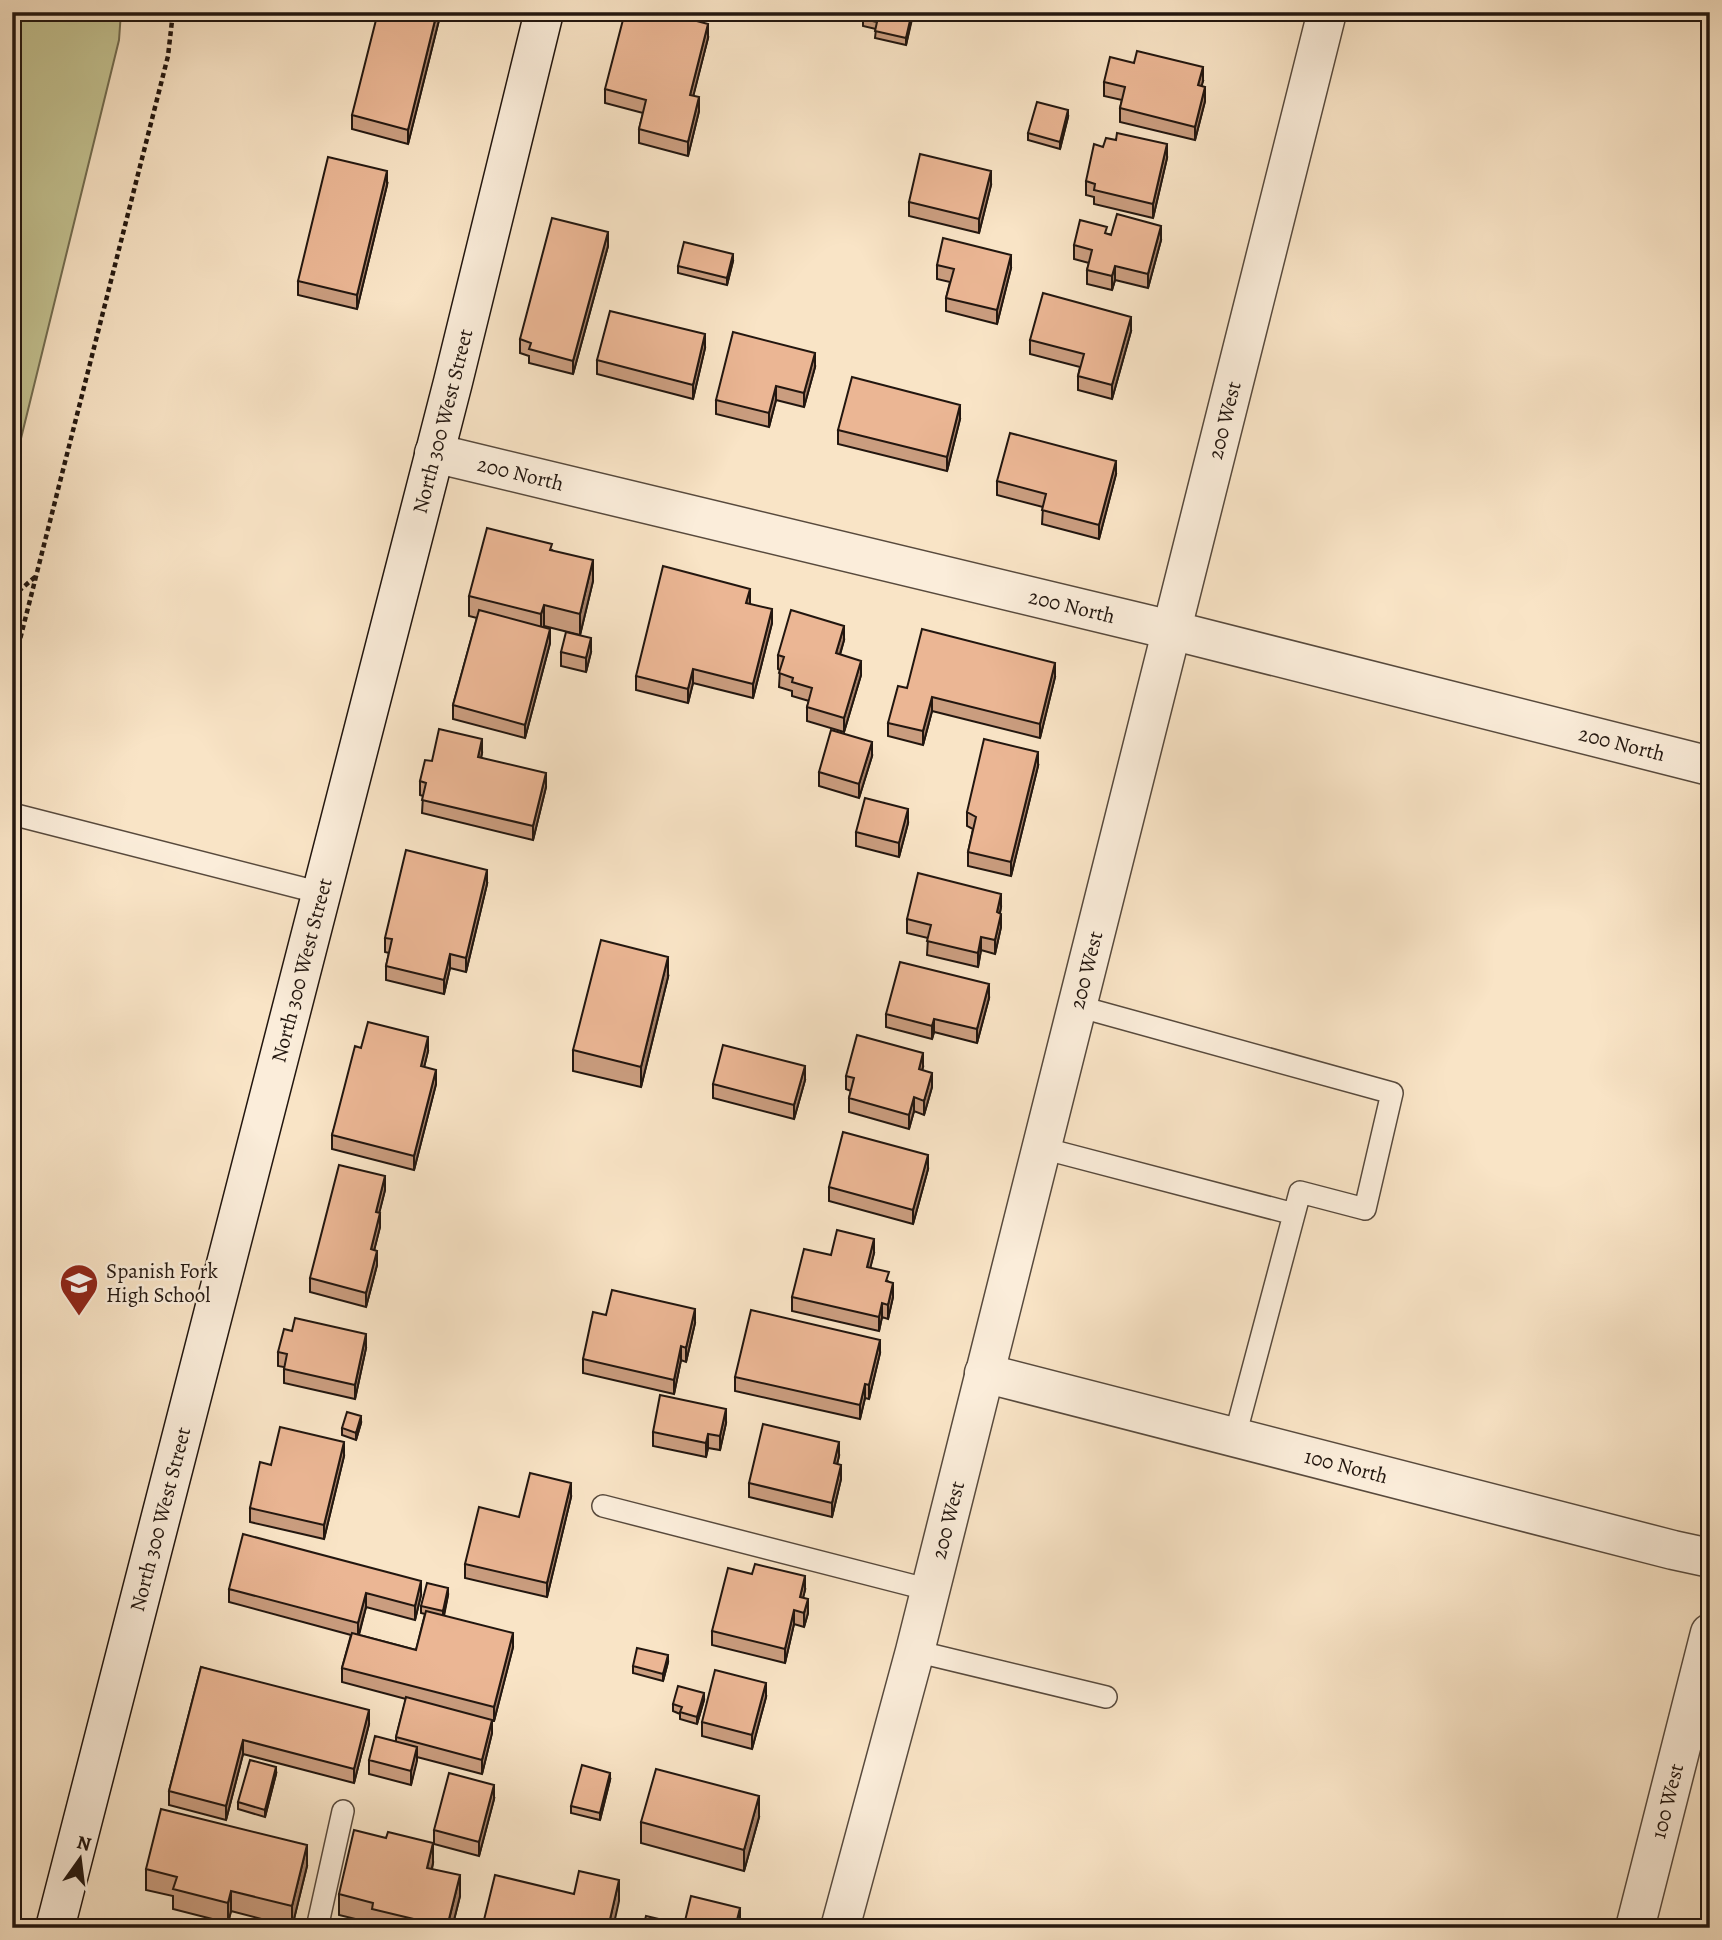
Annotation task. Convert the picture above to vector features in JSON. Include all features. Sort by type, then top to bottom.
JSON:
[{"type":"street","name":"North 300 West Street","points":[[55,1928],[435,453],[544,12]]},
{"type":"street","name":"200 West","points":[[840,1928],[915,1651],[1327,12]]},
{"type":"street","name":"200 North","points":[[435,453],[1171,631],[1710,766]]},
{"type":"street","name":"100 North","points":[[984,1373],[1710,1558]]},
{"type":"street","name":"100 West","points":[[1635,1928],[1710,1633]]},
{"type":"lane","points":[[12,814],[321,893]]},
{"type":"lane","points":[[1077,1006],[1392,1093],[1365,1209],[1300,1192],[1235,1436]]},
{"type":"lane","points":[[1042,1147],[1294,1214]]},
{"type":"lane","points":[[603,1506],[930,1590]]},
{"type":"lane","points":[[915,1651],[1106,1697]]},
{"type":"lane","points":[[317,1928],[344,1811]]},
{"type":"path","points":[[12,671],[168,56],[173,12]]},
{"type":"path","points":[[12,597],[36,577]]},
{"type":"shaded area","points":[[12,12],[121,12],[119,40],[12,475]]},
{"type":"building","points":[[378,12],[437,12],[408,130],[352,115]]},
{"type":"building","points":[[625,12],[663,12],[708,24],[690,95],[699,97],[688,142],[639,129],[646,100],[605,89]]},
{"type":"building","points":[[865,12],[912,12],[906,38],[875,31],[877,22],[863,19]]},
{"type":"building","points":[[1137,51],[1203,67],[1198,85],[1205,87],[1195,127],[1120,108],[1125,87],[1104,82],[1110,57],[1134,63]]},
{"type":"building","points":[[1037,102],[1068,110],[1060,142],[1028,133]]},
{"type":"building","points":[[1117,133],[1167,144],[1153,204],[1094,190],[1095,184],[1086,181],[1094,144],[1103,147],[1106,138],[1116,140]]},
{"type":"building","points":[[920,154],[991,171],[979,219],[909,202]]},
{"type":"building","points":[[328,157],[387,171],[357,295],[298,281]]},
{"type":"building","points":[[1117,214],[1161,226],[1148,274],[1115,266],[1112,276],[1087,270],[1092,250],[1074,245],[1080,220],[1107,227],[1105,233],[1111,235]]},
{"type":"building","points":[[552,218],[608,232],[573,361],[529,349],[531,343],[520,339]]},
{"type":"building","points":[[943,238],[1011,255],[997,310],[946,298],[954,269],[937,265]]},
{"type":"building","points":[[684,242],[733,254],[727,278],[678,266]]},
{"type":"building","points":[[1043,293],[1131,317],[1112,385],[1078,376],[1084,354],[1030,340]]},
{"type":"building","points":[[610,311],[705,334],[693,385],[597,360]]},
{"type":"building","points":[[733,332],[815,353],[804,393],[776,386],[769,413],[716,400]]},
{"type":"building","points":[[852,377],[960,405],[947,457],[838,430]]},
{"type":"building","points":[[1010,433],[1116,461],[1099,525],[1042,510],[1046,494],[997,481]]},
{"type":"building","points":[[487,528],[552,544],[550,550],[593,560],[580,614],[544,605],[541,614],[469,596]]},
{"type":"building","points":[[663,566],[750,589],[746,603],[772,609],[753,684],[693,669],[688,689],[636,676]]},
{"type":"building","points":[[479,610],[550,629],[525,725],[453,705]]},
{"type":"building","points":[[791,610],[844,626],[836,653],[861,661],[844,718],[807,707],[812,688],[792,682],[793,678],[779,673],[784,657],[778,655]]},
{"type":"building","points":[[922,629],[1055,663],[1040,724],[932,697],[923,731],[888,723],[898,686],[907,688]]},
{"type":"building","points":[[566,632],[591,638],[586,658],[561,652]]},
{"type":"building","points":[[439,729],[482,739],[478,757],[546,773],[533,826],[422,800],[426,783],[420,781],[425,760],[432,761]]},
{"type":"building","points":[[831,730],[872,742],[859,784],[819,772]]},
{"type":"building","points":[[984,739],[1038,752],[1011,862],[968,852],[976,817],[967,812]]},
{"type":"building","points":[[865,798],[908,809],[899,843],[856,832]]},
{"type":"building","points":[[406,850],[487,870],[466,958],[450,954],[444,980],[386,966],[392,939],[385,938]]},
{"type":"building","points":[[918,873],[1001,894],[997,912],[1001,914],[995,940],[981,937],[978,953],[927,941],[931,925],[907,919]]},
{"type":"building","points":[[601,940],[668,957],[641,1067],[573,1050]]},
{"type":"building","points":[[900,962],[989,984],[977,1029],[934,1019],[932,1026],[886,1014]]},
{"type":"building","points":[[368,1022],[428,1037],[421,1066],[436,1070],[414,1156],[332,1135],[355,1046],[361,1048]]},
{"type":"building","points":[[857,1035],[923,1053],[919,1069],[932,1073],[924,1101],[914,1097],[909,1115],[849,1098],[854,1078],[846,1076]]},
{"type":"building","points":[[723,1045],[805,1066],[794,1105],[713,1084]]},
{"type":"building","points":[[843,1132],[928,1155],[913,1210],[829,1187]]},
{"type":"building","points":[[339,1165],[385,1176],[371,1249],[377,1251],[366,1293],[310,1278]]},
{"type":"building","points":[[837,1230],[874,1239],[867,1267],[889,1272],[886,1281],[893,1283],[888,1305],[882,1303],[879,1317],[792,1297],[804,1249],[831,1255]]},
{"type":"building","points":[[612,1290],[695,1309],[686,1348],[681,1346],[674,1380],[583,1359],[593,1312],[606,1315]]},
{"type":"building","points":[[751,1310],[880,1340],[869,1385],[865,1384],[860,1405],[735,1377]]},
{"type":"building","points":[[295,1318],[366,1334],[355,1385],[284,1369],[287,1354],[278,1352],[284,1329],[292,1331]]},
{"type":"building","points":[[660,1395],[726,1409],[720,1436],[708,1434],[706,1443],[653,1432]]},
{"type":"building","points":[[347,1412],[361,1416],[356,1433],[342,1428]]},
{"type":"building","points":[[763,1424],[839,1442],[834,1463],[841,1465],[832,1503],[749,1483]]},
{"type":"building","points":[[280,1427],[344,1442],[324,1525],[250,1508],[260,1462],[271,1465]]},
{"type":"building","points":[[530,1473],[571,1483],[547,1583],[465,1564],[479,1507],[519,1517]]},
{"type":"building","points":[[243,1534],[421,1581],[415,1606],[366,1593],[358,1623],[229,1589]]},
{"type":"building","points":[[755,1564],[805,1576],[800,1597],[808,1599],[804,1613],[794,1610],[785,1649],[712,1631],[728,1568],[752,1574]]},
{"type":"building","points":[[427,1583],[448,1588],[443,1611],[421,1606]]},
{"type":"building","points":[[426,1611],[513,1633],[494,1707],[342,1668],[352,1633],[416,1650]]},
{"type":"building","points":[[637,1648],[668,1655],[663,1674],[633,1666]]},
{"type":"building","points":[[201,1667],[369,1710],[354,1769],[243,1740],[226,1806],[169,1791]]},
{"type":"building","points":[[715,1670],[766,1683],[752,1735],[702,1722]]},
{"type":"building","points":[[678,1686],[704,1693],[697,1717],[680,1712],[682,1707],[673,1704]]},
{"type":"building","points":[[406,1697],[492,1720],[482,1760],[396,1737]]},
{"type":"building","points":[[375,1736],[417,1747],[411,1771],[369,1760]]},
{"type":"building","points":[[250,1760],[276,1767],[265,1810],[238,1802]]},
{"type":"building","points":[[582,1765],[610,1773],[600,1813],[571,1806]]},
{"type":"building","points":[[656,1769],[759,1796],[744,1850],[641,1822]]},
{"type":"building","points":[[449,1773],[494,1785],[479,1842],[434,1830]]},
{"type":"building","points":[[161,1809],[307,1845],[292,1906],[231,1891],[228,1903],[173,1889],[177,1877],[146,1869]]},
{"type":"building","points":[[354,1830],[386,1838],[388,1832],[433,1843],[427,1868],[460,1875],[447,1927],[372,1909],[373,1903],[339,1894]]},
{"type":"building","points":[[579,1871],[619,1880],[608,1928],[482,1928],[495,1875],[574,1894]]},
{"type":"building","points":[[691,1896],[740,1908],[735,1928],[643,1928],[646,1916],[684,1925]]},
{"type":"place","name":"Spanish Fork High School","points":[[79,1317]]}]
